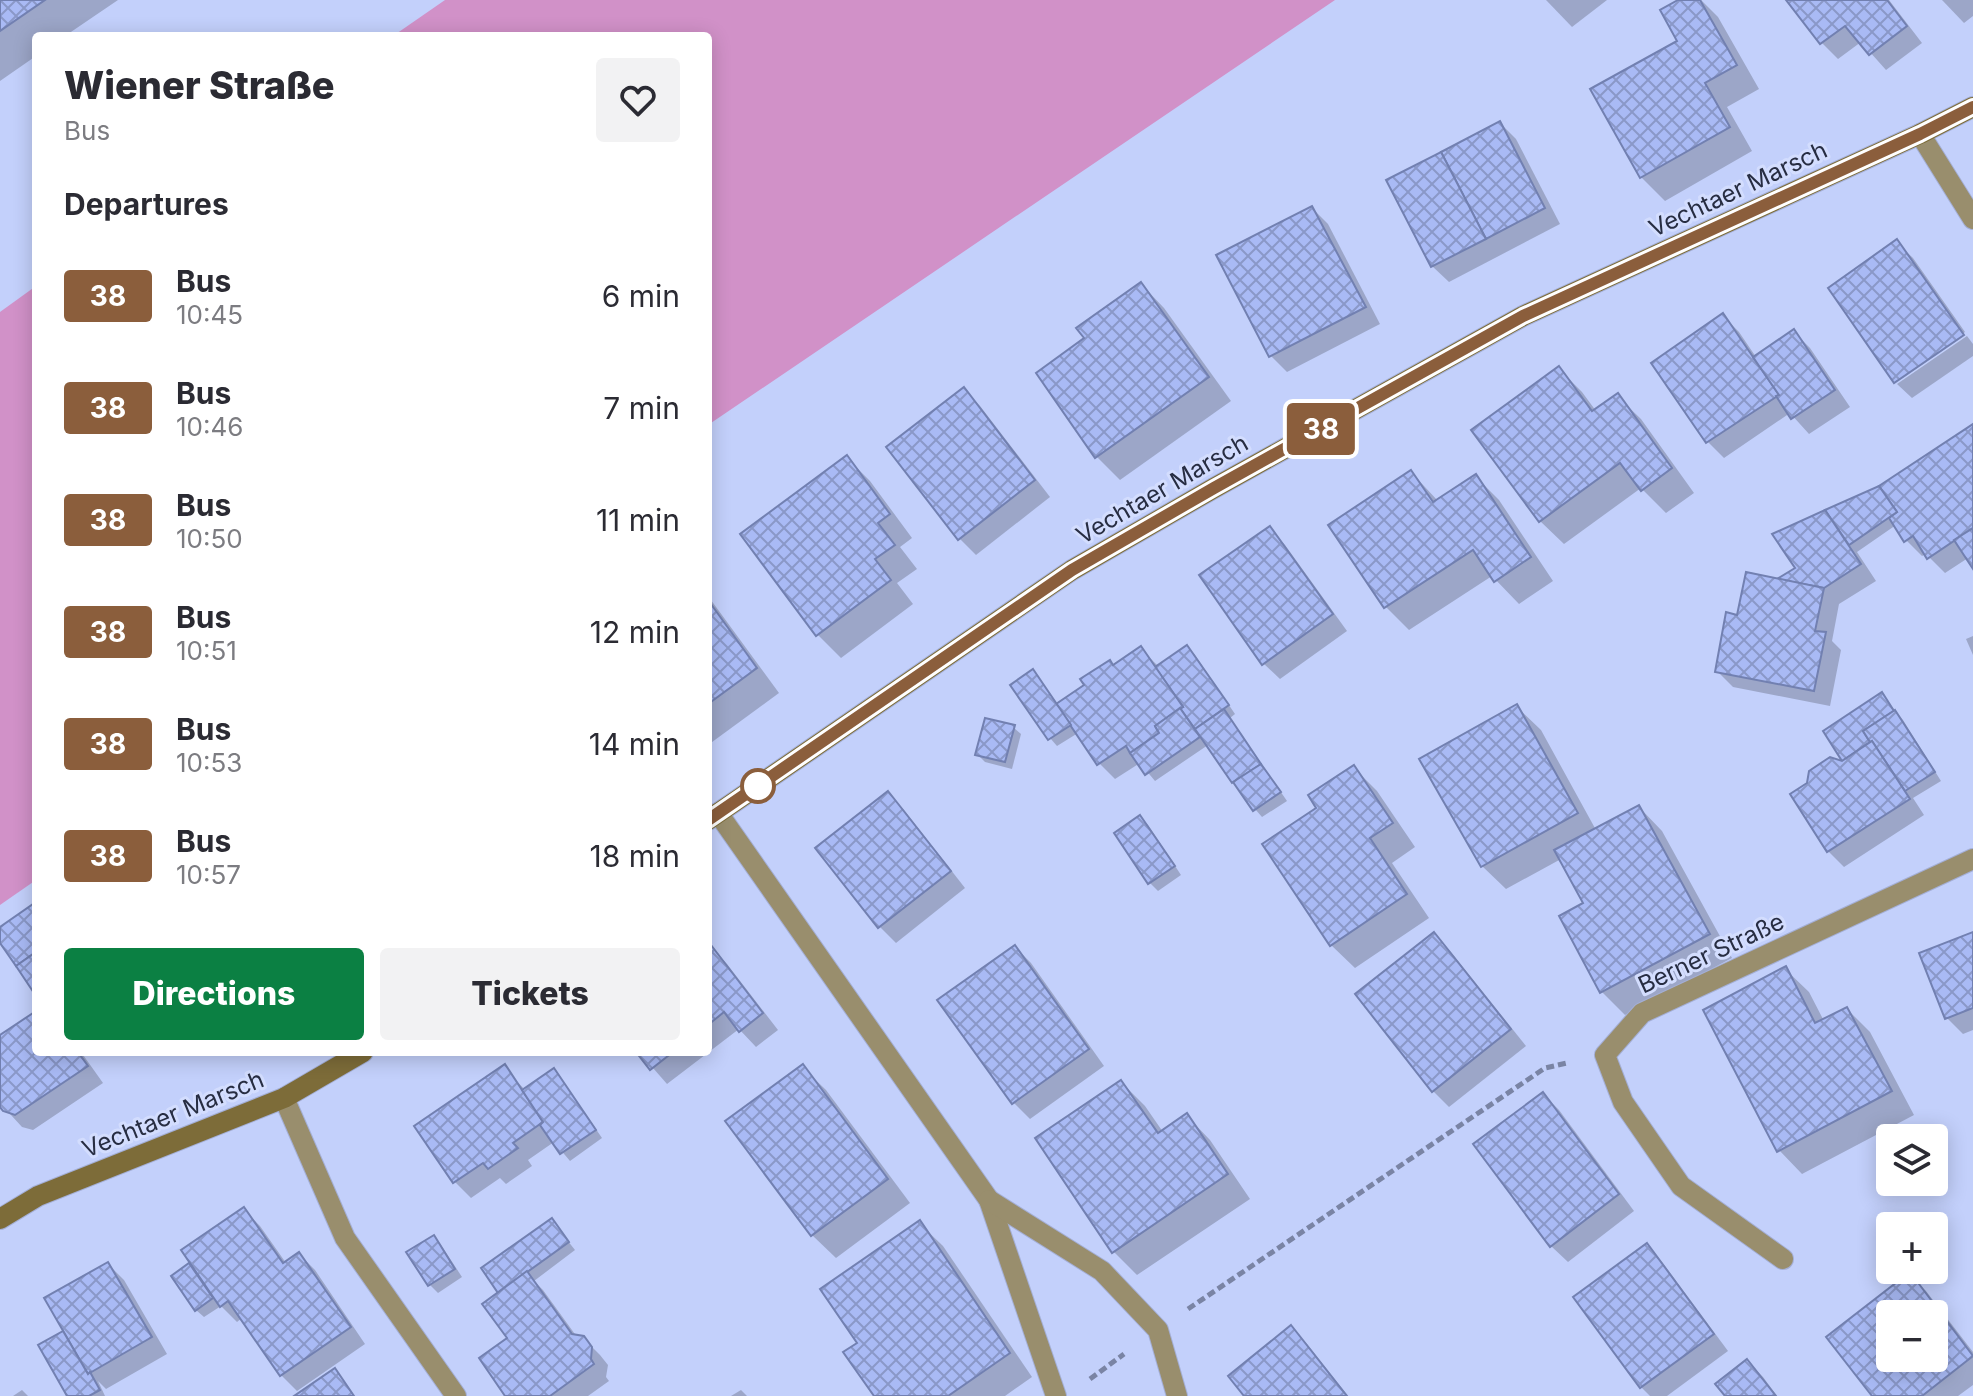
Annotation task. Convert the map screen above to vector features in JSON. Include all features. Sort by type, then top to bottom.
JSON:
[{"type":"street","name":"Vechtaer Marsch","points":[[713,817],[1072,570],[1228,481],[1523,316],[1973,107]]},
{"type":"street","points":[[1920,134],[1973,219]]},
{"type":"street","points":[[713,817],[989,1200],[1056,1396]]},
{"type":"street","name":"Berner Straße","points":[[1605,1055],[1642,1013],[1973,859]]},
{"type":"street","points":[[1605,1055],[1623,1102],[1681,1186],[1783,1259]]},
{"type":"street","name":"Vechtaer Marsch","points":[[0,1219],[38,1196],[284,1098],[356,1056]]},
{"type":"street","points":[[284,1098],[345,1238],[456,1396]]},
{"type":"street","points":[[989,1200],[1102,1271],[1158,1330],[1177,1396]]},
{"type":"path","points":[[1089,1379],[1545,1068],[1605,1055]]},
{"type":"shaded area","points":[[445,0],[1335,0],[712,422],[712,32],[399,32]]},
{"type":"shaded area","points":[[32,289],[32,883],[0,905],[0,312]]},
{"type":"building","points":[[0,0],[45,0],[0,31]]},
{"type":"building","points":[[1678,0],[1700,0],[1737,65],[1705,83],[1730,127],[1640,178],[1590,89],[1677,41],[1660,10]]},
{"type":"building","points":[[1786,0],[1887,0],[1907,26],[1869,55],[1845,26],[1820,44]]},
{"type":"building","points":[[1500,121],[1545,208],[1486,239],[1441,152]]},
{"type":"building","points":[[1441,152],[1486,239],[1431,267],[1386,180]]},
{"type":"building","points":[[1312,206],[1366,307],[1269,357],[1216,255]]},
{"type":"building","points":[[1897,239],[1964,335],[1894,383],[1828,288]]},
{"type":"building","points":[[1141,282],[1209,377],[1095,458],[1036,373],[1084,338],[1076,328]]},
{"type":"building","points":[[1723,313],[1779,395],[1706,443],[1651,363]]},
{"type":"building","points":[[1794,329],[1835,390],[1791,419],[1753,357]]},
{"type":"building","points":[[1559,366],[1592,411],[1618,393],[1672,468],[1641,491],[1620,463],[1539,522],[1471,430]]},
{"type":"building","points":[[964,387],[1035,480],[958,540],[886,447]]},
{"type":"building","points":[[1973,424],[1973,528],[1927,559],[1913,536],[1904,542],[1889,518],[1897,512],[1879,486]]},
{"type":"building","points":[[847,455],[890,514],[878,523],[895,545],[875,559],[891,580],[816,636],[740,534]]},
{"type":"building","points":[[1411,470],[1433,502],[1476,474],[1531,557],[1494,582],[1473,550],[1384,608],[1328,525]]},
{"type":"building","points":[[1879,486],[1897,512],[1849,545],[1825,510]]},
{"type":"building","points":[[1825,510],[1861,564],[1824,588],[1777,579],[1795,568],[1772,534]]},
{"type":"building","points":[[1270,526],[1333,614],[1262,665],[1199,575]]},
{"type":"building","points":[[1973,528],[1973,569],[1954,540]]},
{"type":"building","points":[[1746,572],[1824,588],[1815,631],[1826,632],[1814,691],[1715,672],[1726,612],[1737,615]]},
{"type":"building","points":[[712,606],[757,668],[712,701]]},
{"type":"building","points":[[1187,645],[1229,705],[1195,729],[1155,667]]},
{"type":"building","points":[[1141,646],[1183,707],[1155,726],[1159,733],[1130,753],[1126,746],[1097,765],[1056,704],[1084,685],[1080,679],[1110,660],[1113,665]]},
{"type":"building","points":[[1033,669],[1071,725],[1048,740],[1010,685]]},
{"type":"building","points":[[1882,692],[1894,711],[1863,731],[1870,742],[1842,761],[1823,731]]},
{"type":"building","points":[[1517,704],[1578,813],[1481,867],[1419,759]]},
{"type":"building","points":[[1180,708],[1200,737],[1145,775],[1130,753],[1159,733],[1155,726]]},
{"type":"building","points":[[1224,709],[1261,764],[1232,783],[1195,729]]},
{"type":"building","points":[[1895,710],[1935,772],[1905,791],[1863,731]]},
{"type":"building","points":[[985,718],[1015,725],[1005,762],[975,755]]},
{"type":"building","points":[[1872,741],[1910,799],[1827,852],[1790,794],[1807,783],[1809,771],[1830,757],[1842,761]]},
{"type":"building","points":[[1261,764],[1281,792],[1253,811],[1233,782]]},
{"type":"building","points":[[1354,765],[1393,823],[1370,838],[1407,894],[1330,946],[1262,844],[1316,808],[1308,795]]},
{"type":"building","points":[[888,791],[951,871],[878,928],[815,848]]},
{"type":"building","points":[[1639,805],[1710,934],[1600,993],[1559,916],[1583,903],[1554,850]]},
{"type":"building","points":[[1140,815],[1175,866],[1148,884],[1114,833]]},
{"type":"building","points":[[32,905],[32,955],[16,966],[0,943],[0,927]]},
{"type":"building","points":[[1434,932],[1511,1029],[1432,1092],[1355,994]]},
{"type":"building","points":[[1973,932],[1973,1008],[1945,1019],[1919,953]]},
{"type":"building","points":[[1015,945],[1089,1049],[1012,1104],[937,1000]]},
{"type":"building","points":[[712,946],[763,1013],[739,1032],[724,1012],[712,1022]]},
{"type":"building","points":[[32,955],[32,990],[16,966]]},
{"type":"building","points":[[1786,966],[1815,1023],[1847,1007],[1892,1091],[1777,1152],[1703,1010]]},
{"type":"building","points":[[32,1014],[32,1056],[81,1056],[88,1066],[15,1115],[3,1111],[0,1107],[0,1035]]},
{"type":"building","points":[[639,1056],[668,1056],[650,1070]]},
{"type":"building","points":[[505,1064],[543,1122],[513,1143],[518,1148],[488,1169],[483,1163],[453,1183],[414,1126]]},
{"type":"building","points":[[803,1064],[888,1179],[811,1236],[725,1121]]},
{"type":"building","points":[[554,1068],[596,1130],[560,1154],[522,1090]]},
{"type":"building","points":[[1121,1080],[1158,1133],[1187,1113],[1228,1174],[1112,1253],[1035,1138]]},
{"type":"building","points":[[1543,1092],[1619,1194],[1550,1247],[1473,1144]]},
{"type":"building","points":[[244,1207],[283,1263],[299,1252],[351,1327],[280,1376],[228,1301],[220,1307],[181,1250]]},
{"type":"building","points":[[552,1218],[569,1242],[498,1293],[481,1268]]},
{"type":"building","points":[[920,1220],[1010,1353],[948,1396],[874,1396],[843,1352],[857,1343],[820,1289]]},
{"type":"building","points":[[434,1235],[455,1269],[428,1286],[406,1252]]},
{"type":"building","points":[[1647,1243],[1714,1334],[1640,1388],[1573,1297]]},
{"type":"building","points":[[108,1262],[152,1337],[88,1374],[44,1298]]},
{"type":"building","points":[[189,1263],[213,1298],[195,1311],[171,1276]]},
{"type":"building","points":[[527,1271],[572,1334],[584,1336],[592,1347],[594,1364],[550,1396],[505,1396],[479,1358],[507,1338],[482,1304]]},
{"type":"building","points":[[1894,1284],[1919,1284],[1931,1300],[1876,1300],[1876,1372],[1948,1372],[1948,1323],[1973,1356],[1922,1396],[1872,1396],[1826,1337]]},
{"type":"building","points":[[1291,1325],[1347,1396],[1244,1396],[1228,1376]]},
{"type":"building","points":[[63,1331],[100,1390],[89,1396],[67,1396],[38,1345]]},
{"type":"building","points":[[1747,1359],[1776,1396],[1725,1396],[1715,1384]]},
{"type":"building","points":[[335,1368],[354,1396],[294,1396]]},
{"type":"bus line","name":"38","points":[[712,817],[1072,570],[1214,488],[1523,316],[1973,107]]}]
